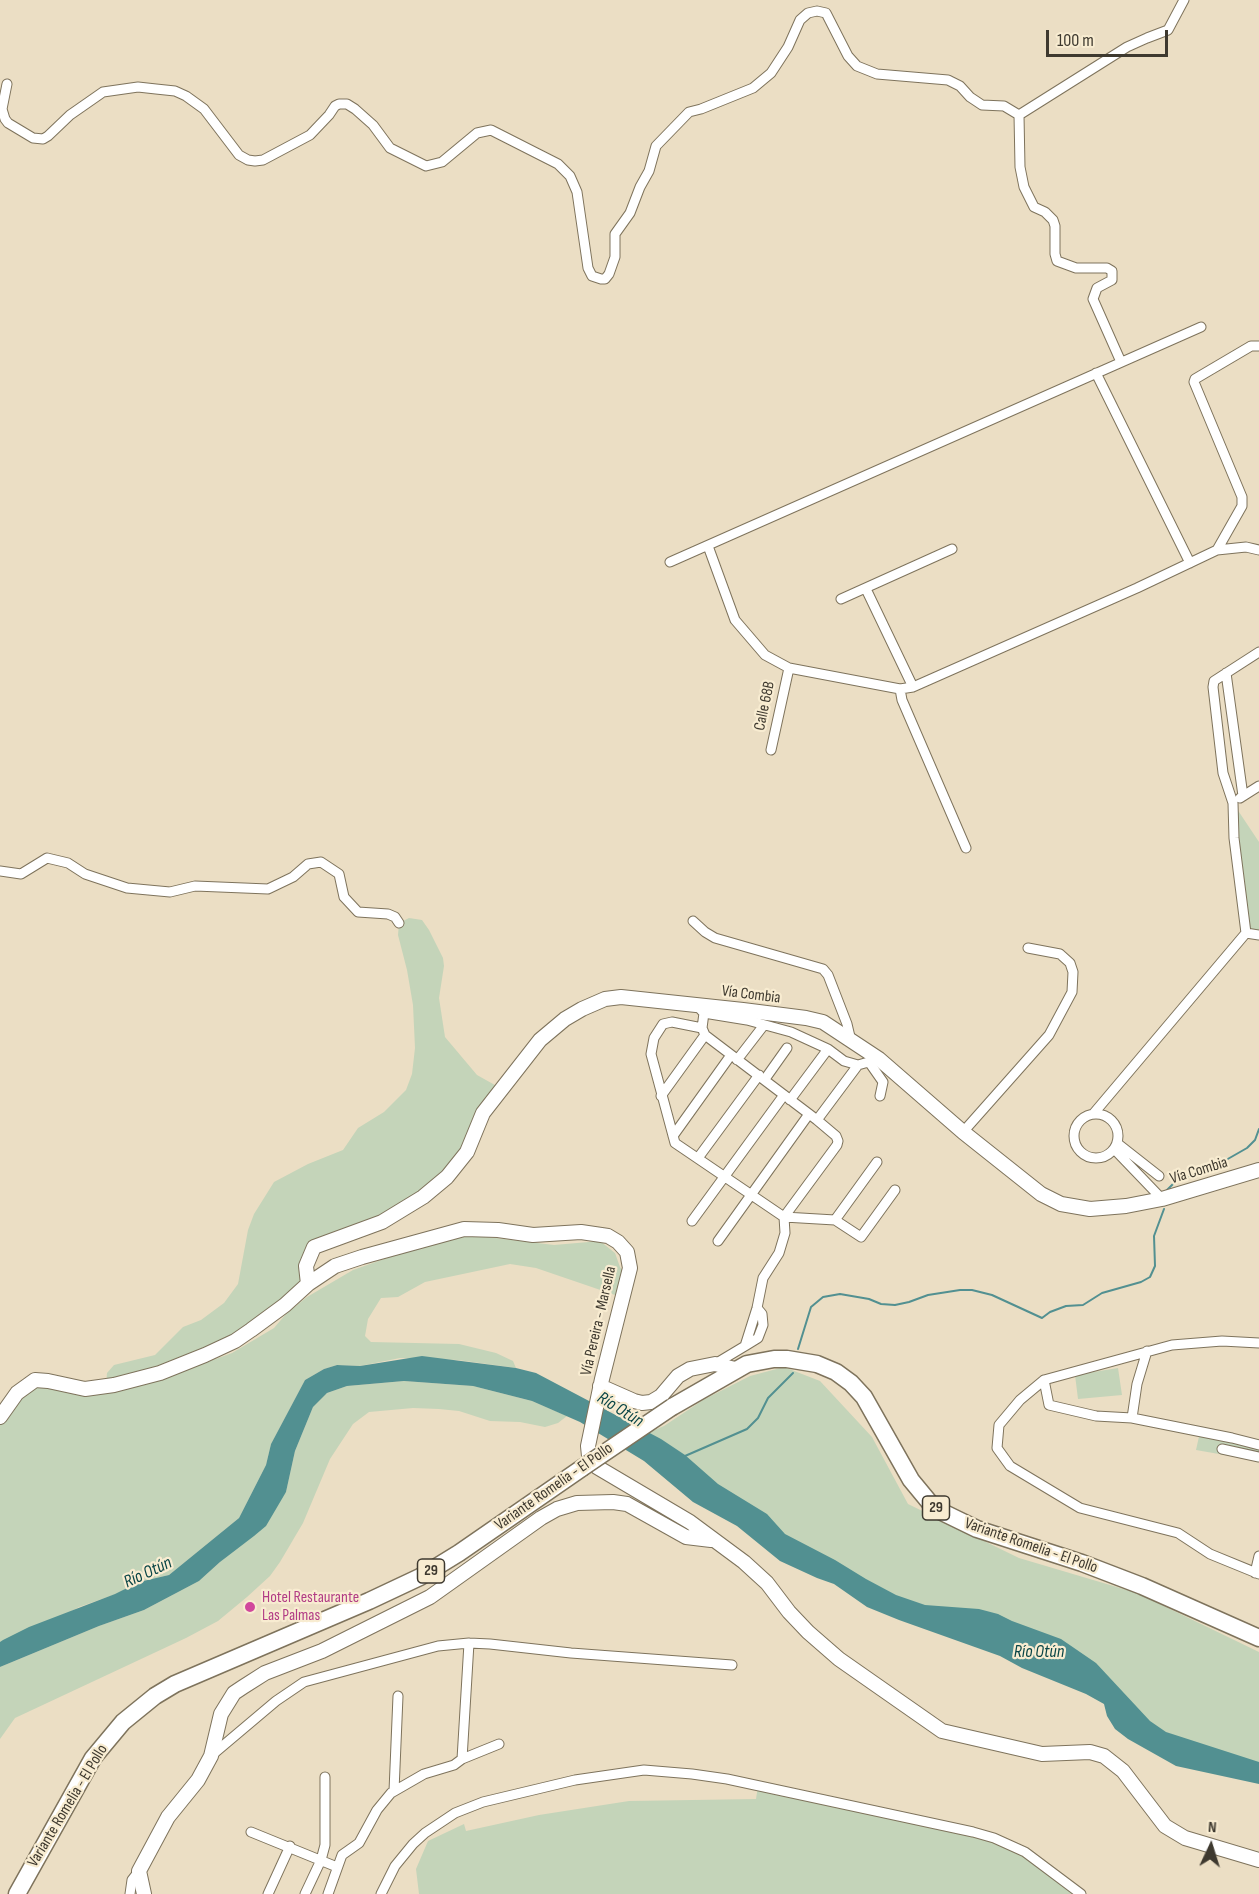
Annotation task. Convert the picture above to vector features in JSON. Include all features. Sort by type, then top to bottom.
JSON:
[{"type":"highway","name":"Variante Romelia - El Pollo","points":[[17,1894],[93,1758],[123,1722],[155,1696],[175,1684],[420,1577],[459,1553],[672,1407],[735,1369],[759,1361],[787,1359],[817,1364],[836,1372],[851,1383],[864,1397],[911,1480],[930,1503],[942,1512],[977,1529],[1142,1586],[1259,1638]]},
{"type":"main road","name":"Vía Combia","points":[[308,1284],[306,1266],[314,1247],[382,1222],[423,1197],[447,1178],[466,1152],[483,1113],[540,1040],[565,1019],[605,999],[621,997],[700,1009],[823,1022],[851,1041],[1041,1194],[1061,1204],[1090,1209],[1126,1206],[1162,1199],[1259,1170]]},
{"type":"main road","name":"Vía Pereira - Marsella","points":[[0,1418],[17,1393],[35,1380],[85,1389],[114,1385],[160,1373],[205,1355],[235,1341],[285,1305],[308,1284],[335,1266],[344,1263],[464,1229],[498,1230],[533,1235],[581,1232],[608,1236],[618,1242],[627,1252],[630,1268],[590,1434],[588,1451],[591,1461],[597,1467],[690,1522],[744,1562],[767,1583],[808,1632],[839,1659],[942,1731],[1042,1754],[1090,1752],[1104,1756],[1123,1771],[1165,1827],[1185,1838],[1259,1860]]},
{"type":"main road","points":[[600,1386],[634,1401],[651,1402],[661,1396],[678,1376],[701,1365],[715,1364],[735,1369]]},
{"type":"main road","points":[[144,1894],[139,1870],[168,1817],[198,1780],[211,1756],[221,1714],[234,1693],[265,1673],[322,1650],[430,1597],[541,1518],[557,1509],[577,1503],[627,1504],[686,1537],[713,1540]]},
{"type":"street","points":[[1019,116],[1127,47],[1168,30],[1184,0]]},
{"type":"street","points":[[7,84],[2,110],[5,119],[8,123],[39,140],[48,136],[70,115],[103,92],[138,87],[175,91],[186,96],[204,109],[239,155],[255,161],[263,160],[310,135],[339,104],[346,104],[355,109],[374,125],[390,148],[426,166],[442,162],[477,132],[491,130],[558,164],[570,176],[577,192],[588,268],[592,276],[601,279],[605,279],[609,274],[615,257],[615,234],[630,213],[649,171],[656,146],[689,112],[753,88],[771,73],[788,47],[800,20],[808,13],[817,11],[826,13],[848,56],[857,66],[876,74],[948,80],[960,86],[982,105],[1004,106],[1019,116]]},
{"type":"street","points":[[1019,116],[1020,167],[1024,187],[1035,207],[1045,212],[1053,220],[1057,261],[1076,268],[1107,268],[1112,272],[1112,280],[1097,288],[1093,299],[1120,362]]},
{"type":"street","points":[[670,562],[1201,327]]},
{"type":"street","points":[[1217,550],[1242,506],[1242,496],[1194,382],[1195,379],[1251,346],[1259,346]]},
{"type":"street","points":[[1096,373],[1190,563]]},
{"type":"street","points":[[708,546],[735,620],[765,656],[789,668],[900,689],[914,687],[1217,550],[1246,547],[1259,550]]},
{"type":"street","points":[[841,599],[952,549]]},
{"type":"street","points":[[866,589],[914,687]]},
{"type":"street","points":[[1094,1113],[1103,1115],[1114,1123],[1117,1129],[1115,1146],[1102,1157],[1095,1158],[1081,1152],[1074,1139],[1081,1119],[1094,1113],[1246,933],[1234,838],[1233,803],[1223,773],[1213,687],[1214,681],[1259,652]]},
{"type":"street","name":"Calle 68B","points":[[771,750],[789,668]]},
{"type":"street","points":[[1226,673],[1243,796]]},
{"type":"street","points":[[900,689],[902,700],[966,848]]},
{"type":"street","points":[[1233,803],[1259,786]]},
{"type":"street","points":[[0,871],[21,874],[47,858],[68,863],[85,874],[127,888],[170,892],[195,886],[268,889],[293,878],[308,864],[321,862],[339,874],[344,897],[358,912],[388,914],[395,917],[399,923]]},
{"type":"street","points":[[693,921],[715,938],[823,969],[828,975],[847,1024],[851,1041]]},
{"type":"street","points":[[1246,933],[1259,934]]},
{"type":"street","points":[[963,1132],[1049,1035],[1072,992],[1073,972],[1070,963],[1060,954],[1028,948]]},
{"type":"street","points":[[661,1096],[704,1032],[700,1009],[791,1032],[828,1049],[844,1061],[858,1065]]},
{"type":"street","points":[[715,1364],[745,1346],[757,1308],[763,1278],[779,1253],[785,1233],[784,1217],[837,1145],[836,1136],[704,1032],[672,1022],[663,1024],[654,1038],[651,1054],[675,1143],[784,1217],[835,1220],[861,1237],[895,1190]]},
{"type":"street","points":[[673,1136],[734,1057],[764,1025]]},
{"type":"street","points":[[698,1158],[787,1048]]},
{"type":"street","points":[[692,1221],[724,1176],[828,1049]]},
{"type":"street","points":[[718,1241],[813,1117],[858,1065],[874,1060],[883,1082],[880,1096]]},
{"type":"street","points":[[1115,1146],[1159,1176]]},
{"type":"street","points":[[1115,1146],[1162,1199]]},
{"type":"street","points":[[835,1220],[877,1162]]},
{"type":"street","points":[[1259,1343],[1222,1341],[1172,1345],[1044,1380],[1020,1400],[999,1425],[997,1448],[1010,1466],[1080,1508],[1178,1533],[1210,1554],[1257,1574],[1259,1556]]},
{"type":"street","points":[[1132,1418],[1137,1384],[1147,1351]]},
{"type":"street","points":[[1044,1380],[1049,1406],[1096,1416],[1132,1418],[1259,1445]]},
{"type":"street","points":[[1222,1449],[1259,1457]]},
{"type":"street","points":[[211,1756],[276,1701],[304,1682],[438,1646],[469,1643],[732,1665]]},
{"type":"street","points":[[462,1759],[469,1643]]},
{"type":"street","points":[[394,1791],[398,1696]]},
{"type":"street","points":[[328,1894],[342,1856],[359,1843],[377,1810],[394,1791],[416,1778],[454,1765],[462,1759],[499,1744]]},
{"type":"street","points":[[381,1894],[395,1866],[413,1844],[425,1833],[455,1814],[483,1802],[575,1780],[644,1770],[692,1773],[735,1781],[973,1832],[994,1838],[1025,1852],[1081,1894]]},
{"type":"street","points":[[305,1894],[321,1860],[325,1845],[326,1777]]},
{"type":"street","points":[[251,1832],[290,1846],[337,1868]]},
{"type":"street","points":[[268,1894],[290,1846]]},
{"type":"street","points":[[130,1894],[132,1880],[139,1870]]},
{"type":"green space","points":[[1233,803],[1259,842],[1259,935],[1246,933]]},
{"type":"green space","points":[[409,918],[422,920],[443,958],[439,998],[445,1037],[477,1075],[502,1089],[467,1152],[423,1197],[314,1247],[308,1284],[235,1341],[106,1386],[107,1373],[114,1365],[155,1355],[183,1327],[201,1320],[224,1303],[238,1284],[248,1230],[254,1214],[274,1182],[308,1164],[343,1150],[358,1128],[384,1112],[406,1090],[412,1074],[415,1048],[413,1005],[398,935],[399,923]]},
{"type":"green space","points":[[471,1235],[554,1245],[600,1241],[615,1253],[626,1275],[618,1296],[536,1268],[510,1264],[425,1282],[398,1297],[381,1298],[368,1319],[365,1336],[371,1342],[459,1344],[496,1353],[513,1361],[516,1368],[458,1360],[400,1358],[360,1366],[337,1365],[324,1369],[305,1380],[271,1444],[266,1465],[239,1518],[169,1575],[139,1582],[116,1594],[79,1607],[0,1653],[0,1421],[27,1385],[107,1391],[153,1382],[232,1353],[274,1328],[286,1314],[307,1297],[353,1270],[398,1254]]},
{"type":"green space","points":[[784,1367],[820,1381],[872,1437],[908,1504],[1019,1558],[1137,1593],[1259,1652],[1259,1765],[1139,1723],[1117,1686],[897,1605],[809,1559],[633,1439],[664,1426],[703,1400],[750,1376]]},
{"type":"green space","points":[[1118,1368],[1122,1395],[1078,1399],[1075,1375]]},
{"type":"green space","points":[[404,1381],[473,1386],[532,1401],[567,1416],[558,1423],[545,1427],[520,1422],[490,1421],[459,1411],[439,1409],[413,1408],[369,1412],[353,1424],[330,1459],[303,1523],[280,1562],[270,1576],[247,1597],[218,1621],[186,1638],[15,1718],[0,1739],[0,1667],[144,1610],[199,1581],[286,1492],[295,1451],[313,1407],[327,1393],[347,1386]]},
{"type":"green space","points":[[1200,1432],[1259,1445],[1259,1461],[1196,1450]]},
{"type":"green space","points":[[758,1786],[1012,1845],[1081,1894],[419,1894],[416,1869],[428,1841],[464,1824],[466,1831],[539,1815],[629,1801],[756,1799]]},
{"type":"water","name":"Río Otún","points":[[422,1356],[516,1368],[536,1373],[661,1439],[685,1455],[718,1484],[767,1514],[785,1534],[896,1595],[925,1605],[979,1609],[998,1614],[1061,1639],[1096,1663],[1150,1721],[1166,1732],[1259,1762],[1259,1784],[1176,1766],[1128,1739],[1115,1729],[1107,1716],[1104,1704],[1086,1694],[1022,1668],[1000,1656],[867,1607],[834,1584],[780,1561],[737,1526],[693,1502],[644,1461],[580,1422],[532,1401],[473,1386],[404,1381],[347,1386],[327,1393],[313,1407],[295,1451],[286,1492],[266,1526],[199,1581],[144,1610],[0,1667],[0,1642],[3,1640],[139,1582],[169,1575],[239,1518],[266,1465],[271,1444],[305,1380],[324,1369],[337,1365],[360,1366]]},
{"type":"waterway","points":[[1165,1192],[1175,1182],[1226,1160],[1247,1148],[1255,1140],[1259,1129]]},
{"type":"waterway","points":[[798,1349],[811,1307],[823,1297],[840,1294],[895,1305],[928,1295],[972,1290],[992,1295],[1042,1318],[1066,1306],[1083,1305],[1102,1293],[1141,1282],[1150,1277],[1155,1266],[1154,1236],[1164,1209]]},
{"type":"waterway","points":[[685,1456],[747,1429],[758,1418],[768,1398],[793,1373]]},
{"type":"place","name":"Hotel Restaurante Las Palmas","points":[[250,1607]]}]
